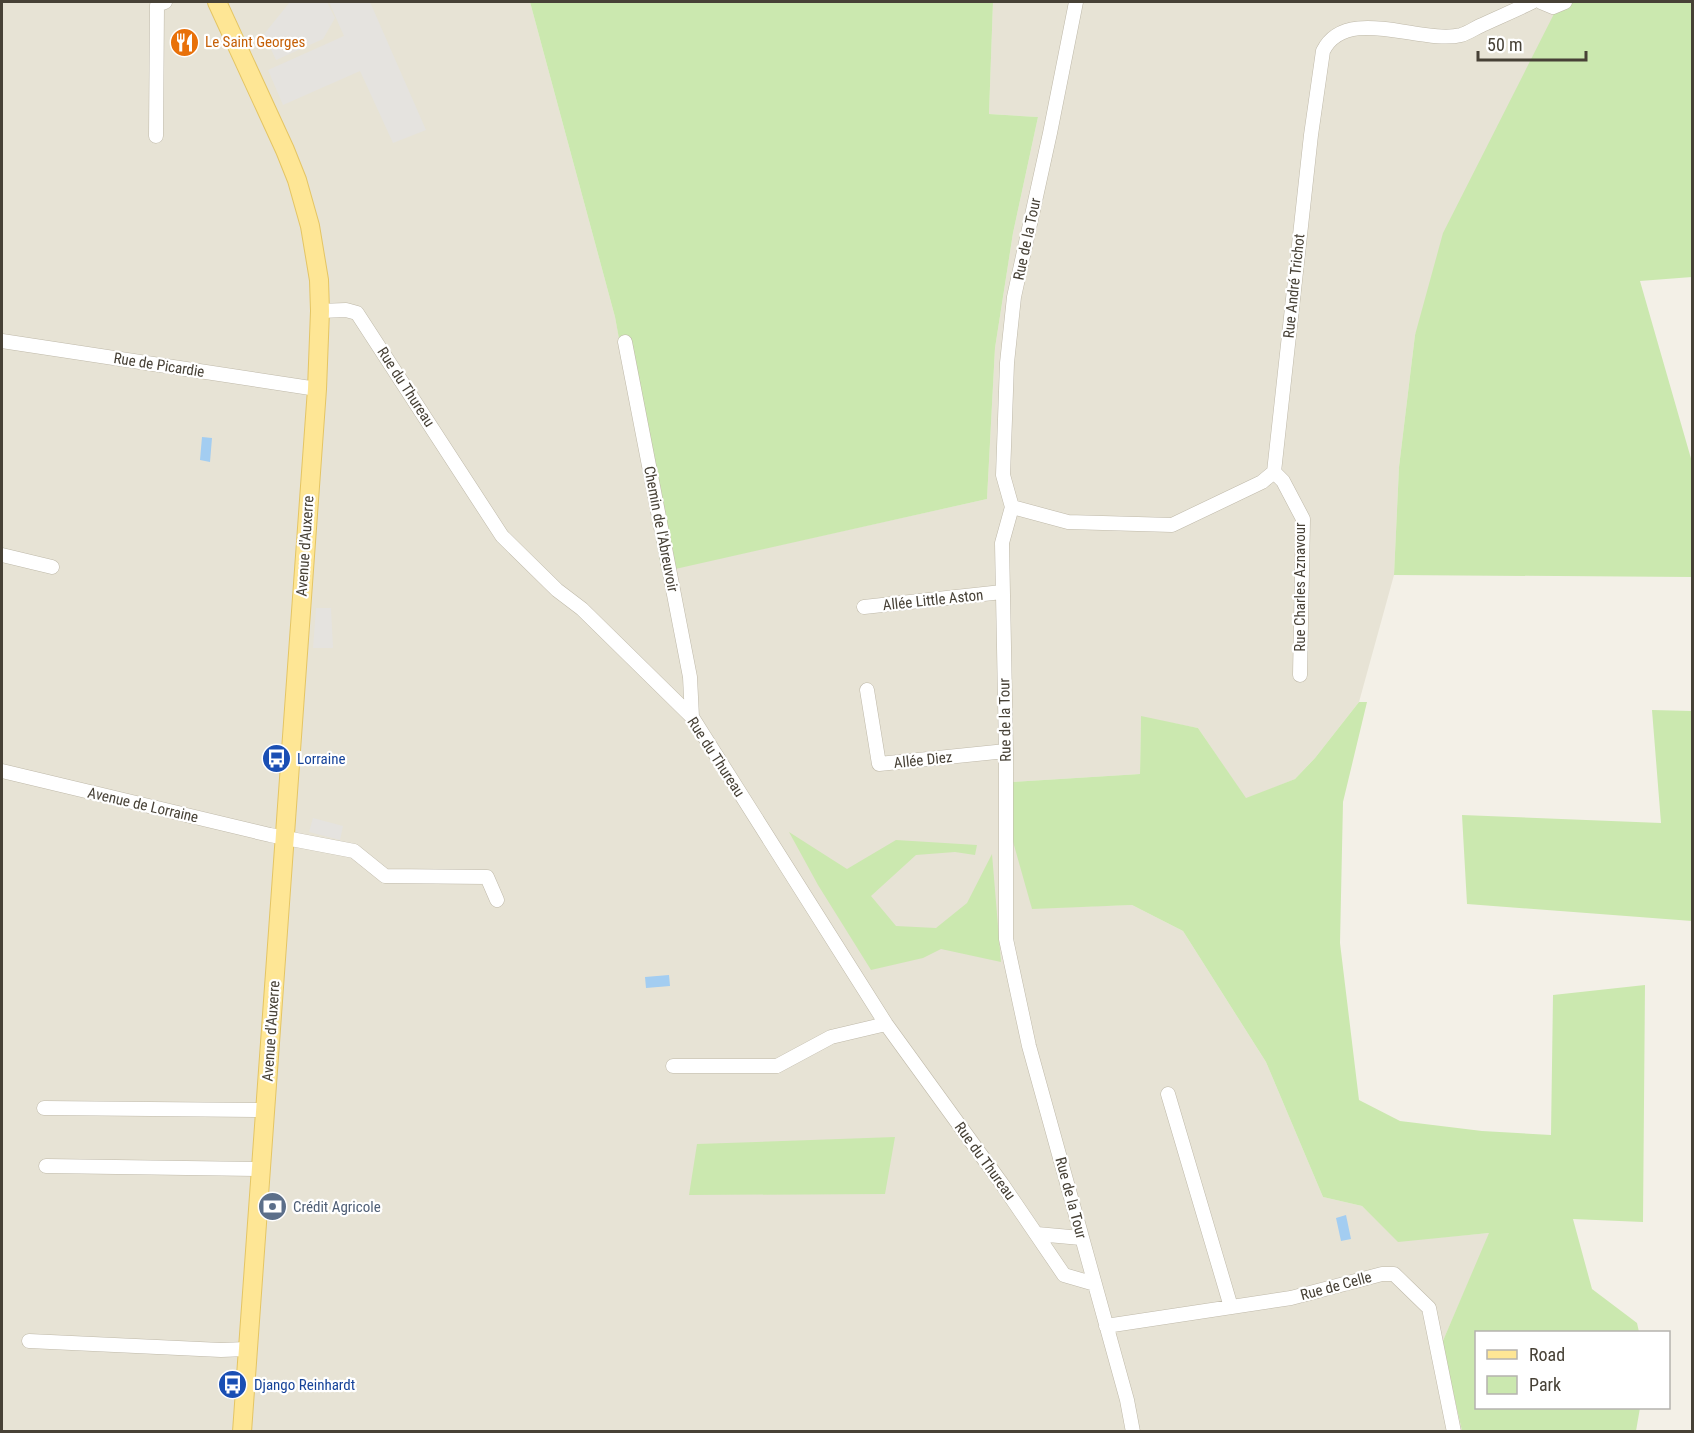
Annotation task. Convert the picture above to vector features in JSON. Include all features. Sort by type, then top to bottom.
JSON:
[{"type":"main road","name":"Avenue d'Auxerre","points":[[217,2],[297,180],[316,250],[320,311],[317,389],[242,1431]]},
{"type":"street","points":[[156,136],[157,5],[165,2]]},
{"type":"street","name":"Rue de la Tour","points":[[1076,2],[1014,297],[1007,363],[1003,475],[1012,507],[1002,543],[1006,751],[1006,939],[1029,1046],[1133,1431]]},
{"type":"street","name":"Rue André Trichot","points":[[1274,472],[1311,135],[1323,51],[1327,43],[1332,36],[1362,26],[1441,35],[1461,35],[1532,2]]},
{"type":"street","points":[[1542,2],[1553,7],[1565,2]]},
{"type":"street","name":"Rue du Thureau","points":[[320,311],[346,310],[357,314],[502,536],[557,590],[582,609],[692,717],[886,1024],[1064,1275],[1095,1284]]},
{"type":"street","name":"Rue de Picardie","points":[[2,341],[317,389]]},
{"type":"street","name":"Chemin de l'Abreuvoir","points":[[626,342],[690,677],[692,717]]},
{"type":"street","points":[[1012,507],[1068,522],[1172,525],[1262,482],[1274,472]]},
{"type":"street","name":"Rue Charles Aznavour","points":[[1274,472],[1283,481],[1303,519],[1300,675]]},
{"type":"street","points":[[2,555],[52,567]]},
{"type":"street","name":"Allée Little Aston","points":[[864,607],[1002,592]]},
{"type":"street","name":"Allée Diez","points":[[867,690],[879,764],[1006,751]]},
{"type":"street","name":"Avenue de Lorraine","points":[[2,771],[285,838],[322,843],[354,851],[385,876],[487,877],[497,900]]},
{"type":"street","points":[[673,1066],[777,1066],[831,1037],[886,1024]]},
{"type":"street","points":[[1168,1095],[1231,1307]]},
{"type":"street","points":[[44,1108],[265,1110]]},
{"type":"street","points":[[46,1166],[260,1169]]},
{"type":"street","points":[[1037,1234],[1082,1238]]},
{"type":"street","name":"Rue de Celle","points":[[1106,1326],[1291,1298],[1382,1274],[1394,1274],[1429,1308],[1454,1431]]},
{"type":"street","points":[[29,1341],[220,1350],[247,1349]]},
{"type":"shaded area","points":[[2,2],[530,2],[615,317],[663,571],[987,499],[995,348],[1013,233],[1038,117],[989,114],[993,2],[1560,2],[1415,335],[1399,467],[1394,575],[1359,702],[1315,758],[1295,779],[1246,799],[1198,728],[1141,717],[1140,774],[1012,782],[1032,908],[1132,905],[1183,931],[1266,1062],[1323,1197],[1362,1206],[1398,1241],[1490,1233],[1442,1343],[1462,1431],[2,1432]]},
{"type":"shaded area","points":[[290,2],[327,2],[335,18],[323,39],[276,60],[264,34]]},
{"type":"shaded area","points":[[329,2],[370,2],[426,130],[393,143],[360,71],[283,105],[268,70],[344,36]]},
{"type":"shaded area","points":[[316,608],[331,608],[333,648],[313,648]]},
{"type":"shaded area","points":[[313,818],[343,826],[340,840],[309,832]]},
{"type":"green space","points":[[530,2],[993,2],[989,114],[1038,117],[1013,233],[995,348],[987,499],[662,572],[615,317]]},
{"type":"green space","points":[[1560,2],[1692,2],[1692,277],[1640,281],[1692,462],[1692,577],[1394,575],[1399,467],[1415,335],[1443,233]]},
{"type":"green space","points":[[1359,702],[1367,702],[1343,802],[1340,943],[1359,1100],[1400,1121],[1482,1131],[1551,1135],[1553,995],[1645,985],[1643,1222],[1573,1219],[1592,1289],[1637,1323],[1639,1331],[1475,1331],[1475,1409],[1640,1409],[1636,1431],[1462,1431],[1442,1343],[1489,1233],[1398,1242],[1362,1206],[1323,1197],[1266,1062],[1183,931],[1132,905],[1032,909],[1010,831],[1012,782],[1140,774],[1141,716],[1198,728],[1246,798],[1295,779],[1315,758]]},
{"type":"green space","points":[[1652,710],[1692,711],[1692,921],[1467,904],[1462,815],[1661,823]]},
{"type":"green space","points":[[789,832],[847,869],[896,840],[977,845],[975,855],[955,852],[916,855],[871,896],[896,926],[936,928],[967,903],[992,854],[1001,962],[941,949],[923,958],[871,970],[818,885]]},
{"type":"green space","points":[[895,1137],[885,1194],[689,1195],[697,1144]]},
{"type":"water","points":[[202,437],[212,438],[210,462],[200,460]]},
{"type":"water","points":[[669,975],[670,986],[646,988],[645,977]]},
{"type":"water","points":[[1346,1215],[1351,1239],[1341,1241],[1336,1218]]},
{"type":"place","name":"Le Saint Georges","points":[[184,42]]},
{"type":"place","name":"Lorraine","points":[[276,759]]},
{"type":"place","name":"Crédit Agricole","points":[[272,1207]]},
{"type":"place","name":"Django Reinhardt","points":[[233,1385]]}]
